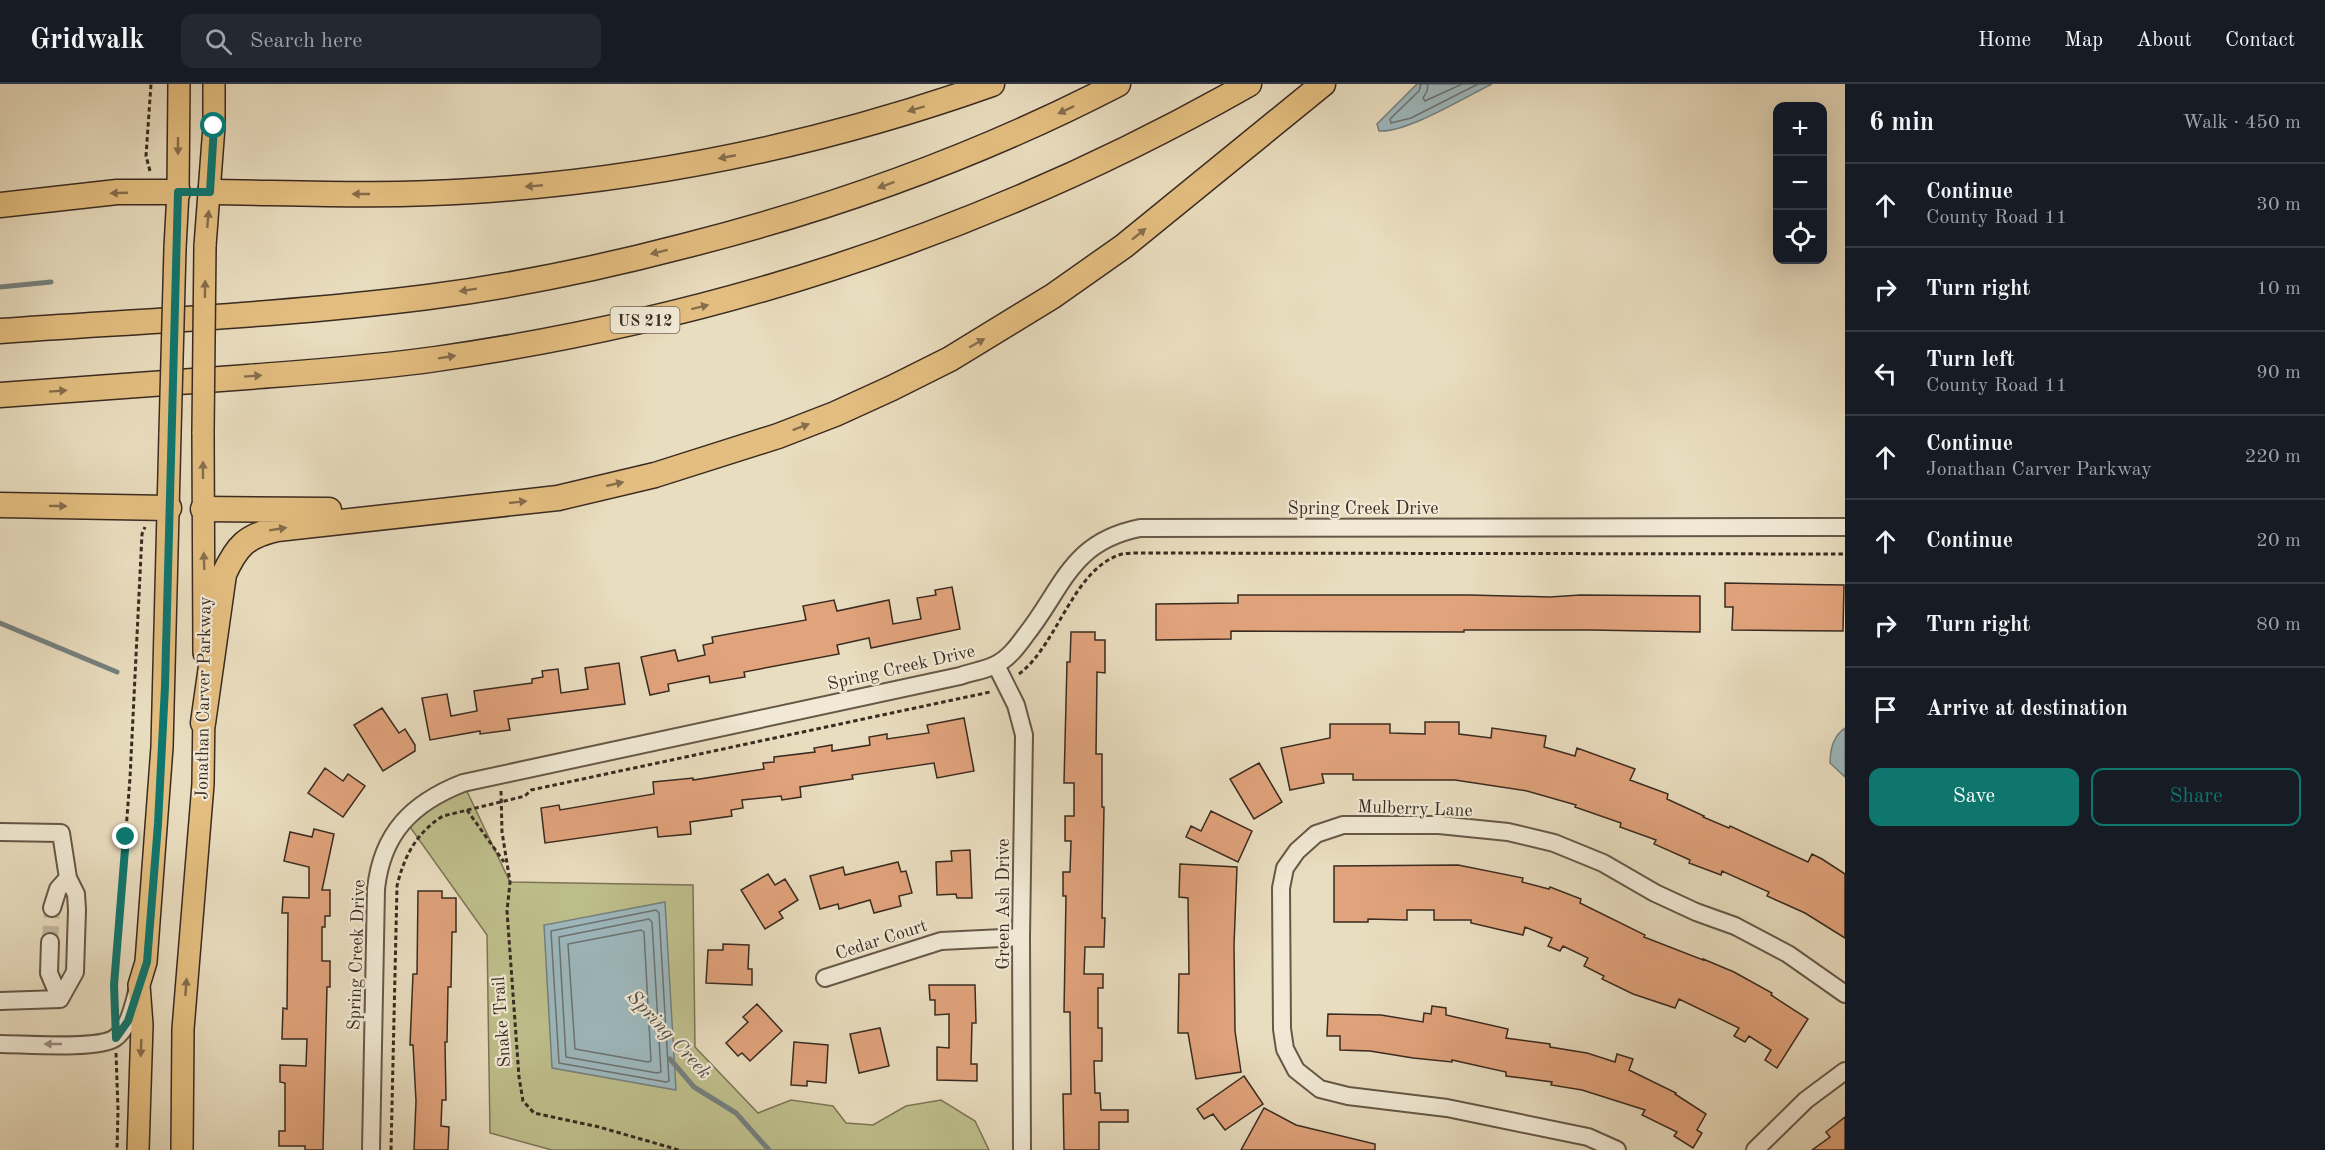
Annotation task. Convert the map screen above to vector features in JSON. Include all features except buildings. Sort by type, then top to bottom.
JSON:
[{"type":"highway","points":[[210,192],[420,194],[475,191],[619,175],[748,153],[823,135],[992,84]]},
{"type":"highway","points":[[0,331],[431,297],[587,270],[738,232],[885,185],[1029,127],[1118,84]]},
{"type":"highway","name":"US 212","points":[[0,395],[423,361],[512,348],[681,312],[832,269],[984,214],[1126,150],[1249,84]]},
{"type":"highway","points":[[203,723],[224,574],[234,552],[257,533],[558,498],[655,475],[778,436],[892,388],[1004,327],[1124,246],[1323,84]]},
{"type":"highway","points":[[0,205],[117,192],[178,192]]},
{"type":"highway","points":[[0,505],[169,508]]},
{"type":"highway","points":[[203,509],[364,510],[479,506]]},
{"type":"main road","name":"Jonathan Carver Parkway","points":[[138,1150],[142,1025],[139,985],[147,962],[159,813],[178,192],[179,84]]},
{"type":"main road","name":"Jonathan Carver Parkway","points":[[182,1150],[183,1029],[202,784],[205,595],[203,432],[205,246],[210,192],[214,84]]},
{"type":"main road","points":[[178,192],[210,192]]},
{"type":"main road","points":[[169,508],[203,509]]},
{"type":"street","name":"Spring Creek Drive","points":[[371,1150],[378,870],[392,835],[419,805],[439,792],[463,783],[960,676],[996,665],[1014,651],[1078,559],[1096,543],[1119,532],[1140,528],[1845,527]]},
{"type":"street","name":"Green Ash Drive","points":[[996,665],[1016,705],[1024,735],[1021,937],[1022,1150]]},
{"type":"street","name":"Mulberry Lane","points":[[1617,1150],[1588,1137],[1447,1108],[1348,1096],[1320,1089],[1296,1070],[1285,1049],[1282,1029],[1281,888],[1285,868],[1297,851],[1316,834],[1343,825],[1439,825],[1509,832],[1554,843],[1603,863],[1655,893],[1696,912],[1744,930],[1788,954],[1845,994]]},
{"type":"street","points":[[0,832],[61,833],[68,878],[75,894],[77,910],[75,972],[60,999]]},
{"type":"street","points":[[52,908],[58,890],[68,878]]},
{"type":"street","name":"Cedar Court","points":[[825,978],[940,941],[1021,937]]},
{"type":"street","points":[[50,942],[49,973],[60,999]]},
{"type":"street","points":[[0,1044],[93,1044],[116,1038],[128,1021],[139,985]]},
{"type":"street","points":[[0,1001],[60,999]]},
{"type":"street","points":[[1755,1150],[1806,1100],[1845,1071]]},
{"type":"path","points":[[151,84],[147,156],[150,165],[151,192]]},
{"type":"path","points":[[117,1150],[114,985],[132,736],[137,591],[142,534]]},
{"type":"path","name":"Snake Trail","points":[[501,775],[502,832],[510,882],[507,911],[519,1077],[523,1101],[534,1113],[599,1126],[679,1150]]},
{"type":"path","points":[[467,810],[506,865]]},
{"type":"green space","points":[[463,783],[510,882],[693,885],[695,1047],[758,1113],[791,1100],[833,1106],[846,1123],[873,1125],[906,1106],[941,1100],[975,1121],[989,1150],[552,1150],[490,1133],[487,935],[405,820]]},
{"type":"water","points":[[1417,84],[1492,84],[1420,120],[1391,130],[1379,131],[1377,124]]},
{"type":"water","points":[[1845,728],[1845,777],[1830,763],[1833,743]]},
{"type":"water","points":[[665,902],[676,1090],[552,1068],[544,925]]},
{"type":"waterway","points":[[0,287],[51,282]]},
{"type":"waterway","name":"Spring Creek","points":[[0,623],[117,672]]},
{"type":"waterway","name":"Spring Creek","points":[[670,1059],[694,1087],[736,1113],[769,1150]]},
{"type":"tunnel","points":[[50,942],[52,908]]},
{"type":"route","points":[[126,837],[114,985],[116,1038],[128,1021],[147,962],[158,824],[165,686],[178,192],[210,192],[214,126]]}]
